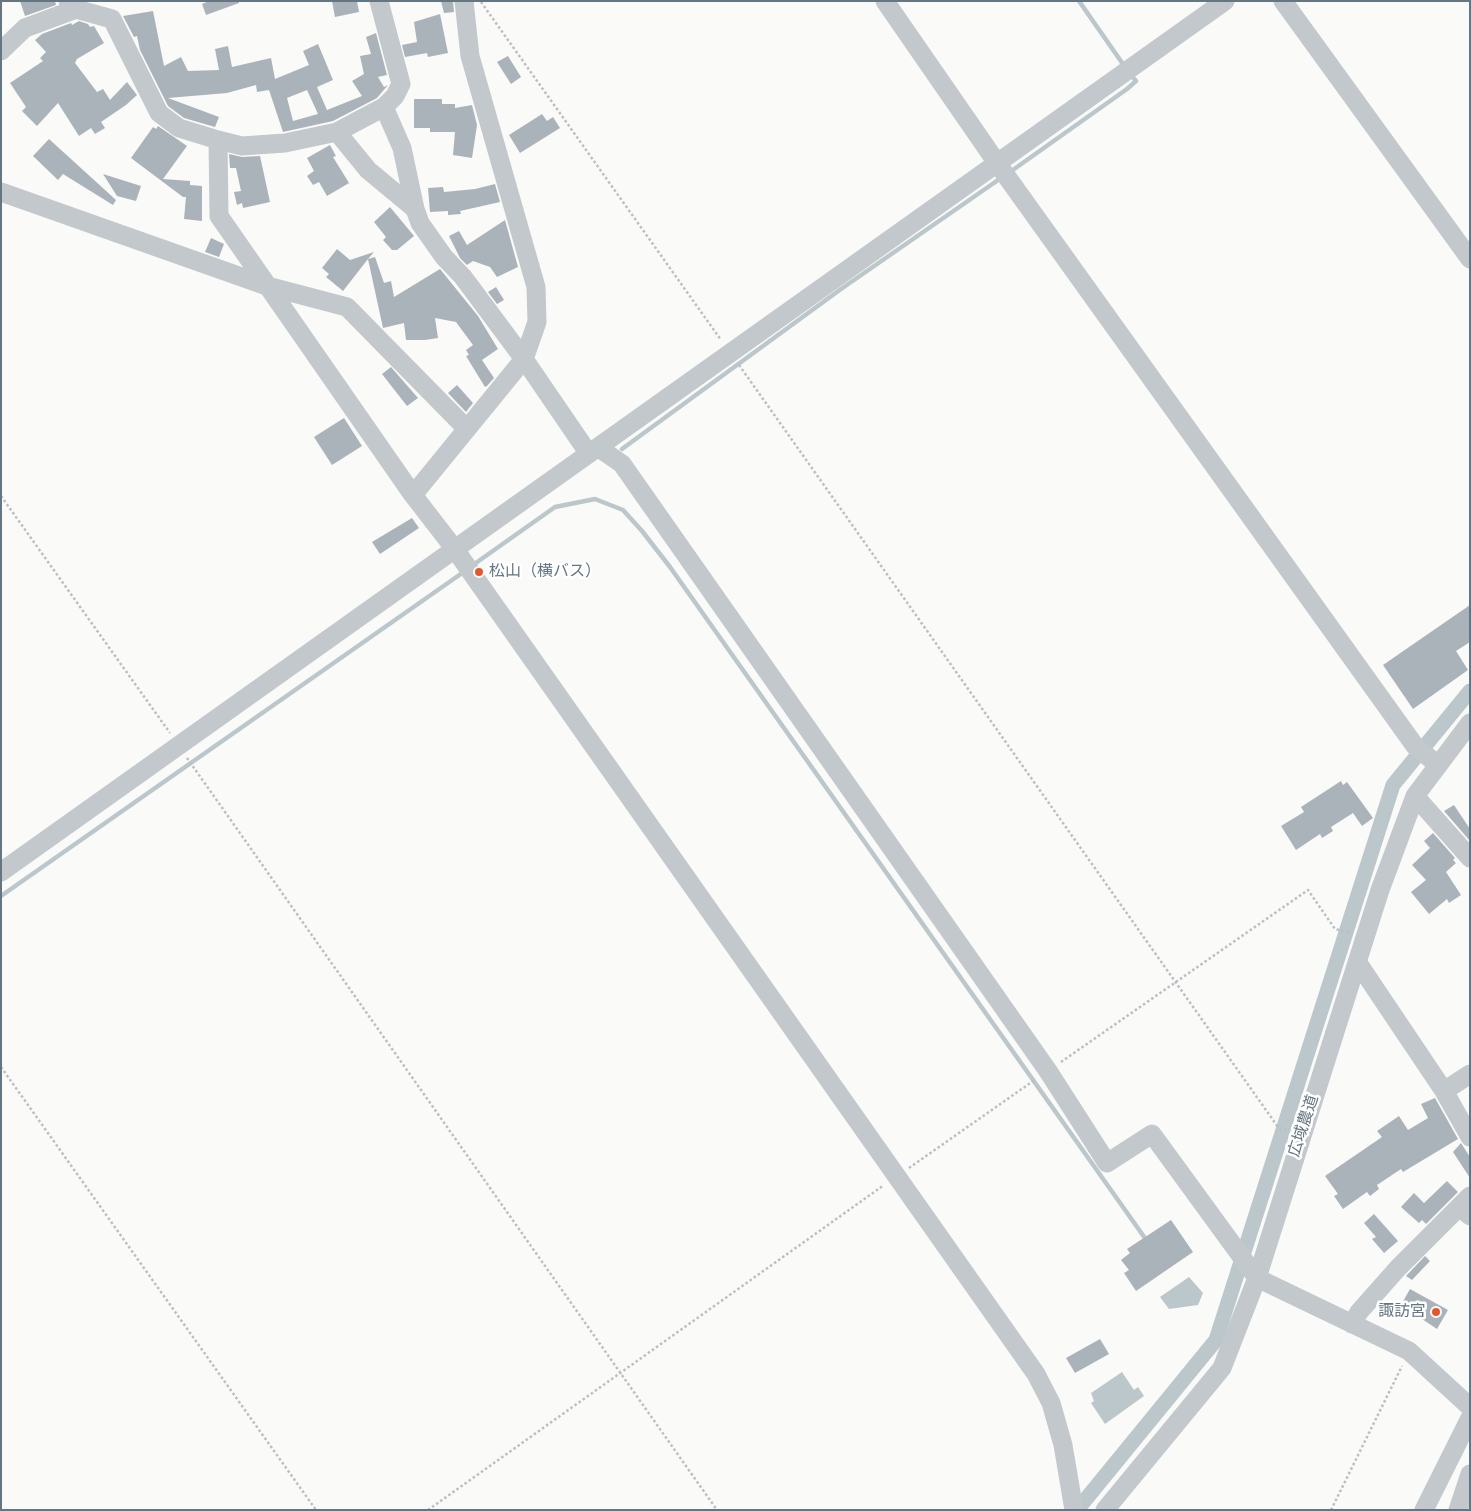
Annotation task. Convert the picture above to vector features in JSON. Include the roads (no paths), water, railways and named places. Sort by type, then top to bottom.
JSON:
[{"type":"street","points":[[1,51],[25,28],[72,5],[112,19],[159,113],[179,128],[242,146],[285,143],[337,132],[384,107],[395,96],[401,84],[379,1]]},
{"type":"street","points":[[413,495],[524,359],[537,322],[536,287],[470,56],[464,1]]},
{"type":"street","points":[[885,1],[997,163],[1415,746],[1438,764]]},
{"type":"street","points":[[1,872],[1225,1]]},
{"type":"street","points":[[1283,1],[1470,259]]},
{"type":"street","points":[[384,107],[402,148],[415,210],[420,223],[444,257],[464,277],[594,451],[622,464],[1048,1071],[1107,1164],[1152,1134],[1257,1278],[1409,1351],[1470,1407]]},
{"type":"street","points":[[337,132],[368,170],[415,210]]},
{"type":"street","points":[[218,140],[219,216],[413,495],[454,548],[1036,1374],[1051,1403],[1063,1446],[1074,1510]]},
{"type":"street","points":[[1,192],[267,286],[347,307],[467,429]]},
{"type":"street","name":"広域農道","points":[[1105,1510],[1222,1368],[1257,1278],[1380,890],[1415,796],[1470,724]]},
{"type":"street","points":[[1415,796],[1470,858]]},
{"type":"street","points":[[1358,963],[1444,1091],[1470,1136]]},
{"type":"street","points":[[1444,1091],[1470,1074]]},
{"type":"street","points":[[1352,1324],[1359,1312],[1398,1268],[1466,1207]]},
{"type":"street","points":[[1424,1510],[1470,1418]]},
{"type":"street","points":[[1458,1510],[1470,1474]]},
{"type":"waterway","points":[[1079,1],[1125,67]]},
{"type":"waterway","points":[[1010,172],[1127,89],[1136,81],[1130,74]]},
{"type":"waterway","points":[[622,449],[841,289],[1001,178]]},
{"type":"waterway","points":[[473,565],[555,507],[595,499],[623,510],[670,567],[1147,1241]]},
{"type":"waterway","points":[[1,896],[465,571]]},
{"type":"waterway","points":[[1077,1510],[1216,1340],[1393,785],[1470,691]]},
{"type":"place","name":"松山（横バス）","points":[[479,572]]},
{"type":"place","name":"諏訪宮","points":[[1436,1312]]}]
